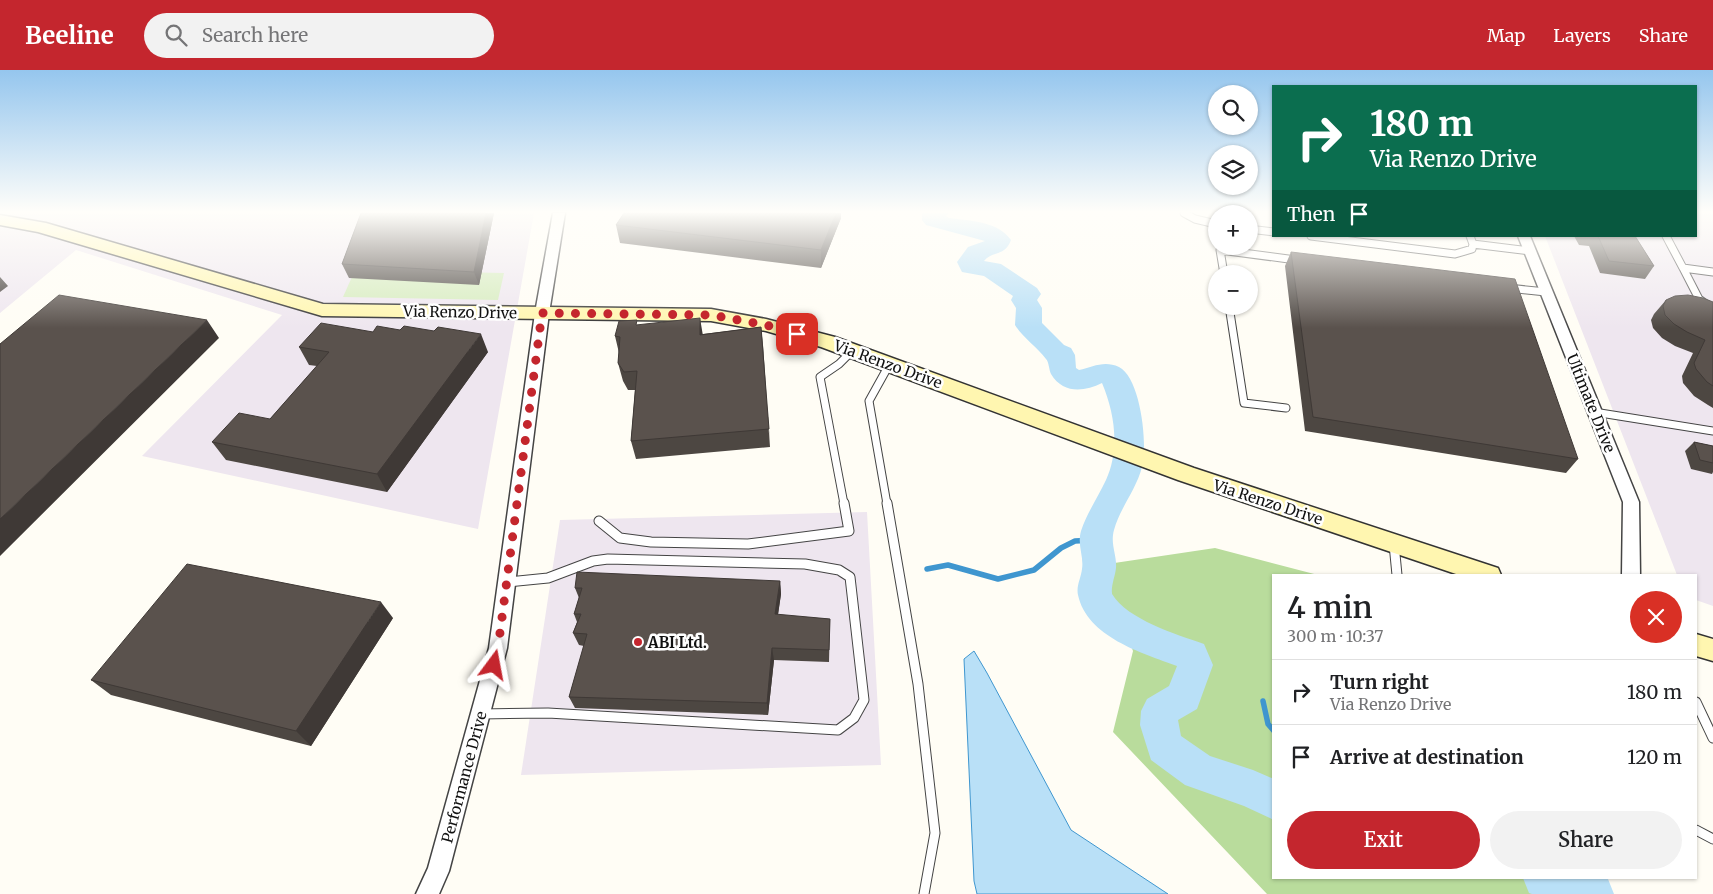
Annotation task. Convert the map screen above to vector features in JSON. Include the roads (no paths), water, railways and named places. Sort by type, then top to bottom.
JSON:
[{"type":"street","name":"Via Renzo Drive","points":[[123,251],[322,310],[711,315],[766,325],[828,342],[1186,474],[1486,574]]},
{"type":"street","name":"Performance Drive","points":[[427,894],[438,871],[498,648],[542,313],[552,251]]},
{"type":"street","name":"Ultimate Drive","points":[[1530,251],[1631,502],[1631,574]]},
{"type":"street","points":[[1697,645],[1713,650]]},
{"type":"lane","points":[[1220,251],[1222,265]]},
{"type":"lane","points":[[1231,251],[1308,262]]},
{"type":"lane","points":[[1431,251],[1443,253],[1466,251]]},
{"type":"lane","points":[[1674,251],[1699,299],[1713,309]]},
{"type":"lane","points":[[1683,268],[1713,272]]},
{"type":"lane","points":[[1501,287],[1546,292]]},
{"type":"lane","points":[[1230,315],[1244,403],[1286,408]]},
{"type":"lane","points":[[599,520],[620,538],[651,542],[748,544],[849,532],[820,377],[852,351]]},
{"type":"lane","points":[[889,365],[869,401],[918,684],[936,832],[924,894]]},
{"type":"lane","points":[[1594,412],[1713,431]]},
{"type":"lane","points":[[1394,544],[1397,574]]},
{"type":"lane","points":[[481,714],[548,713],[838,730],[852,722],[859,714],[864,700],[850,577],[839,570],[805,564],[608,558],[593,561],[548,578],[507,582]]},
{"type":"lane","points":[[1697,704],[1713,738]]},
{"type":"lane","points":[[1697,831],[1713,839]]},
{"type":"water","points":[[974,651],[1071,830],[1168,894],[977,894],[974,881],[964,659]]},
{"type":"waterway","points":[[979,251],[970,262],[971,266],[992,270],[1028,294],[1024,300],[1029,308],[1028,325],[1054,352],[1061,355],[1062,367],[1066,375],[1079,381],[1097,374],[1107,373],[1114,377],[1119,389],[1127,414],[1130,441],[1129,454],[1127,467],[1104,515],[1096,538],[1099,564],[1095,594],[1102,608],[1124,626],[1138,634],[1191,655],[1195,665],[1184,697],[1160,711],[1159,725],[1165,747],[1199,772],[1253,789],[1272,799]]},
{"type":"waterway","points":[[927,569],[948,565],[998,579],[1034,570],[1061,548],[1075,541],[1095,540]]},
{"type":"waterway","points":[[1263,701],[1268,724],[1272,729]]},
{"type":"waterway","points":[[1547,879],[1593,894]]},
{"type":"place","name":"ABI Ltd.","points":[[638,642]]}]
